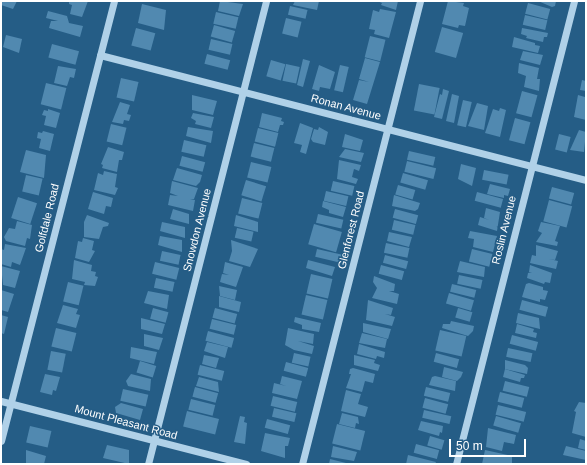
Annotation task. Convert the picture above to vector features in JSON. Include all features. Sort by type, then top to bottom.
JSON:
[{"type":"street","name":"Golfdale Road","points":[[1,441],[114,1]]},
{"type":"street","name":"Snowdon Avenue","points":[[148,464],[266,1]]},
{"type":"street","name":"Glenforest Road","points":[[302,464],[420,1]]},
{"type":"street","name":"Roslin Avenue","points":[[456,464],[574,1]]},
{"type":"street","name":"Ronan Avenue","points":[[100,55],[586,180]]},
{"type":"street","name":"Mount Pleasant Road","points":[[1,401],[246,464]]},
{"type":"building","points":[[1,1],[17,1],[13,9],[1,5]]},
{"type":"building","points":[[69,1],[88,1],[82,17],[70,14],[72,5],[69,4]]},
{"type":"building","points":[[220,1],[243,4],[239,16],[218,11]]},
{"type":"building","points":[[295,1],[319,1],[317,10],[293,5]]},
{"type":"building","points":[[377,1],[398,1],[396,10],[381,5],[382,3]]},
{"type":"building","points":[[448,1],[464,3],[463,6],[469,8],[465,26],[459,25],[458,28],[442,24]]},
{"type":"building","points":[[538,1],[556,1],[555,6],[552,7]]},
{"type":"building","points":[[528,3],[550,9],[547,20],[525,14]]},
{"type":"building","points":[[142,4],[166,10],[164,30],[138,23]]},
{"type":"building","points":[[290,6],[308,10],[306,19],[288,15]]},
{"type":"building","points":[[380,9],[396,12],[389,38],[374,34],[375,30],[369,29],[373,10],[379,12]]},
{"type":"building","points":[[48,11],[67,16],[69,23],[83,26],[80,37],[49,28],[51,21],[58,21],[46,18]]},
{"type":"building","points":[[216,12],[238,17],[236,29],[213,24]]},
{"type":"building","points":[[525,15],[547,20],[545,30],[523,25]]},
{"type":"building","points":[[286,18],[302,22],[298,37],[282,34]]},
{"type":"building","points":[[214,25],[235,31],[232,43],[211,37]]},
{"type":"building","points":[[442,27],[463,33],[456,58],[435,52]]},
{"type":"building","points":[[136,28],[155,33],[151,51],[131,45]]},
{"type":"building","points":[[522,28],[548,33],[547,37],[544,37],[543,42],[526,38],[527,36],[521,34]]},
{"type":"building","points":[[6,35],[22,39],[19,53],[3,47]]},
{"type":"building","points":[[370,36],[386,40],[380,61],[365,57]]},
{"type":"building","points":[[514,37],[540,46],[538,53],[512,47]]},
{"type":"building","points":[[211,39],[232,44],[230,55],[209,50]]},
{"type":"building","points":[[52,44],[79,51],[75,65],[48,58]]},
{"type":"building","points":[[523,51],[543,55],[540,65],[520,60]]},
{"type":"building","points":[[207,54],[230,60],[228,70],[204,64]]},
{"type":"building","points":[[365,58],[380,62],[367,104],[353,100],[359,80],[369,82],[359,79]]},
{"type":"building","points":[[303,59],[310,61],[303,87],[297,85]]},
{"type":"building","points":[[271,60],[285,64],[281,80],[266,76]]},
{"type":"building","points":[[519,63],[539,68],[537,79],[540,79],[539,91],[524,87],[526,76],[518,73]]},
{"type":"building","points":[[286,64],[300,67],[296,84],[282,81]]},
{"type":"building","points":[[319,65],[335,72],[330,89],[320,87],[319,91],[312,89]]},
{"type":"building","points":[[340,65],[349,67],[343,92],[334,90]]},
{"type":"building","points":[[58,66],[76,69],[74,78],[70,77],[67,86],[54,83]]},
{"type":"building","points":[[121,78],[139,82],[134,102],[117,97]]},
{"type":"building","points":[[582,80],[586,81],[586,91],[580,90]]},
{"type":"building","points":[[46,83],[66,88],[61,109],[41,104]]},
{"type":"building","points":[[419,84],[440,88],[434,115],[414,111]]},
{"type":"building","points":[[443,89],[449,91],[442,119],[434,117],[440,94],[442,95]]},
{"type":"building","points":[[522,91],[537,95],[532,117],[516,113]]},
{"type":"building","points":[[452,94],[459,96],[454,123],[446,121]]},
{"type":"building","points":[[192,95],[217,101],[213,115],[192,110]]},
{"type":"building","points":[[578,95],[585,97],[586,120],[574,117]]},
{"type":"building","points":[[463,100],[472,102],[466,127],[457,125]]},
{"type":"building","points":[[120,102],[130,105],[127,114],[131,115],[129,121],[124,120],[123,124],[112,122]]},
{"type":"building","points":[[477,103],[488,106],[484,130],[468,126]]},
{"type":"building","points":[[500,108],[506,110],[500,137],[485,133],[493,109],[499,111]]},
{"type":"building","points":[[48,109],[60,113],[56,128],[44,125],[46,116],[42,115],[44,110],[48,111]]},
{"type":"building","points":[[193,113],[214,117],[211,128],[195,124],[196,121],[191,118]]},
{"type":"building","points":[[262,113],[282,118],[281,121],[284,122],[283,125],[280,125],[278,132],[259,127]]},
{"type":"building","points":[[515,118],[530,122],[525,144],[509,140]]},
{"type":"building","points":[[300,123],[313,128],[306,154],[300,152],[302,145],[294,143]]},
{"type":"building","points":[[111,124],[127,128],[122,145],[107,141]]},
{"type":"building","points":[[188,127],[213,131],[211,143],[186,136]]},
{"type":"building","points":[[319,127],[328,132],[325,145],[313,142],[311,139],[314,129],[318,130]]},
{"type":"building","points":[[258,128],[278,133],[275,147],[255,142]]},
{"type":"building","points":[[579,130],[586,132],[584,152],[570,150]]},
{"type":"building","points":[[43,131],[54,134],[50,151],[39,148],[41,139],[37,138],[38,132],[42,133]]},
{"type":"building","points":[[345,134],[363,140],[360,151],[342,147]]},
{"type":"building","points":[[559,134],[571,137],[567,152],[555,150]]},
{"type":"building","points":[[184,140],[206,145],[204,157],[181,152]]},
{"type":"building","points":[[254,143],[274,148],[271,162],[251,157]]},
{"type":"building","points":[[108,147],[124,152],[122,160],[119,160],[117,172],[102,168],[103,165],[101,164]]},
{"type":"building","points":[[345,149],[364,153],[361,162],[339,157]]},
{"type":"building","points":[[26,150],[46,155],[44,178],[20,172]]},
{"type":"building","points":[[409,151],[435,157],[433,166],[407,160]]},
{"type":"building","points":[[182,156],[205,162],[203,172],[179,166]]},
{"type":"building","points":[[339,160],[361,165],[359,171],[354,169],[352,177],[358,179],[356,184],[337,179]]},
{"type":"building","points":[[407,161],[436,168],[433,179],[404,172]]},
{"type":"building","points":[[251,162],[271,167],[268,183],[247,178]]},
{"type":"building","points":[[461,164],[476,168],[472,186],[458,179]]},
{"type":"building","points":[[177,168],[202,175],[200,182],[196,186],[173,180]]},
{"type":"building","points":[[484,170],[509,175],[507,185],[482,180]]},
{"type":"building","points":[[104,171],[117,174],[115,187],[118,188],[115,195],[94,190],[98,173],[103,175]]},
{"type":"building","points":[[403,173],[428,180],[425,190],[400,183]]},
{"type":"building","points":[[26,175],[43,179],[39,195],[22,192]]},
{"type":"building","points":[[246,180],[266,186],[261,201],[241,195]]},
{"type":"building","points":[[172,181],[198,188],[194,199],[190,199],[195,200],[193,211],[168,205],[170,195],[178,196],[170,193]]},
{"type":"building","points":[[333,181],[354,186],[352,196],[331,191]]},
{"type":"building","points":[[490,184],[510,189],[508,196],[504,195],[504,198],[487,194]]},
{"type":"building","points":[[398,185],[415,190],[413,200],[395,195]]},
{"type":"building","points":[[552,187],[574,193],[571,205],[549,199]]},
{"type":"building","points":[[326,191],[348,196],[346,206],[324,201]]},
{"type":"building","points":[[93,192],[113,198],[111,207],[106,206],[104,214],[88,209]]},
{"type":"building","points":[[477,192],[503,199],[501,208],[475,201]]},
{"type":"building","points":[[394,195],[420,203],[418,209],[415,211],[392,206]]},
{"type":"building","points":[[18,197],[37,203],[30,224],[11,218]]},
{"type":"building","points":[[242,198],[262,203],[259,219],[238,214]]},
{"type":"building","points":[[549,200],[572,206],[566,227],[543,221]]},
{"type":"building","points":[[323,201],[346,207],[343,217],[329,213],[329,210],[322,207]]},
{"type":"building","points":[[486,208],[500,212],[497,231],[478,225],[480,217],[489,220],[484,218]]},
{"type":"building","points":[[173,209],[189,214],[189,224],[170,219]]},
{"type":"building","points":[[395,209],[418,215],[416,224],[393,218]]},
{"type":"building","points":[[318,214],[343,220],[341,229],[316,223]]},
{"type":"building","points":[[87,215],[109,223],[108,226],[103,227],[99,239],[84,237],[84,222]]},
{"type":"building","points":[[236,215],[258,222],[258,232],[234,226]]},
{"type":"building","points":[[394,220],[415,225],[413,235],[392,230]]},
{"type":"building","points":[[17,221],[32,225],[30,239],[27,238],[25,246],[6,241],[4,237],[9,228],[15,229]]},
{"type":"building","points":[[162,222],[185,227],[185,238],[160,231]]},
{"type":"building","points":[[541,222],[560,226],[555,241],[558,242],[557,246],[536,242],[542,233],[538,231]]},
{"type":"building","points":[[314,224],[342,232],[336,252],[308,244]]},
{"type":"building","points":[[237,228],[254,232],[251,242],[235,238]]},
{"type":"building","points":[[470,231],[497,236],[493,252],[473,247],[474,239],[468,238]]},
{"type":"building","points":[[389,232],[412,237],[409,247],[387,241]]},
{"type":"building","points":[[160,236],[182,240],[182,252],[158,245]]},
{"type":"building","points":[[83,238],[94,241],[92,250],[95,251],[89,262],[75,258],[78,241],[82,242]]},
{"type":"building","points":[[231,240],[258,249],[250,267],[229,261],[232,251]]},
{"type":"building","points":[[386,243],[409,248],[407,258],[384,253]]},
{"type":"building","points":[[5,244],[26,248],[20,265],[12,262],[11,267],[1,264],[1,249],[4,250]]},
{"type":"building","points":[[536,245],[558,251],[555,260],[549,259],[558,261],[556,269],[530,263],[532,255],[536,256]]},
{"type":"building","points":[[317,249],[342,255],[341,263],[315,257]]},
{"type":"building","points":[[472,249],[492,254],[489,267],[469,262]]},
{"type":"building","points":[[162,251],[181,255],[179,265],[160,261]]},
{"type":"building","points":[[385,255],[408,261],[406,269],[383,263]]},
{"type":"building","points":[[74,260],[92,265],[91,271],[96,272],[95,276],[98,277],[95,286],[84,285],[85,282],[72,279]]},
{"type":"building","points":[[308,260],[335,267],[332,276],[306,268]]},
{"type":"building","points":[[460,261],[485,267],[484,277],[457,272]]},
{"type":"building","points":[[155,262],[179,268],[176,280],[152,274]]},
{"type":"building","points":[[225,262],[243,267],[236,287],[220,282],[222,274],[229,275],[223,273]]},
{"type":"building","points":[[381,265],[404,271],[402,280],[379,274]]},
{"type":"building","points":[[530,265],[552,273],[550,283],[545,282],[544,284],[527,278],[528,273],[532,272],[529,272]]},
{"type":"building","points":[[1,266],[20,271],[15,288],[3,285]]},
{"type":"building","points":[[311,274],[332,279],[328,298],[307,293]]},
{"type":"building","points":[[459,275],[482,280],[481,289],[457,284]]},
{"type":"building","points":[[374,276],[395,284],[394,291],[389,291],[399,294],[397,304],[372,298],[377,288],[373,282]]},
{"type":"building","points":[[156,278],[175,282],[173,292],[154,288]]},
{"type":"building","points":[[68,282],[84,286],[79,305],[63,301]]},
{"type":"building","points":[[529,283],[543,287],[543,290],[548,291],[545,300],[540,299],[540,302],[522,297],[526,284]]},
{"type":"building","points":[[452,284],[476,290],[474,298],[450,292]]},
{"type":"building","points":[[219,286],[237,290],[235,300],[220,296]]},
{"type":"building","points":[[1,290],[14,294],[8,312],[1,310]]},
{"type":"building","points":[[148,291],[169,295],[167,309],[144,303]]},
{"type":"building","points":[[449,293],[474,300],[471,311],[446,304]]},
{"type":"building","points":[[306,295],[327,300],[323,319],[302,314]]},
{"type":"building","points":[[219,296],[241,302],[239,312],[219,307]]},
{"type":"building","points":[[368,300],[393,308],[391,315],[385,314],[395,317],[392,326],[366,320]]},
{"type":"building","points":[[522,300],[548,307],[545,317],[519,310]]},
{"type":"building","points":[[63,305],[78,309],[76,314],[80,315],[76,328],[57,323]]},
{"type":"building","points":[[153,308],[168,312],[166,323],[150,319]]},
{"type":"building","points":[[215,308],[237,314],[235,324],[212,318]]},
{"type":"building","points":[[458,308],[472,312],[470,322],[455,318]]},
{"type":"building","points":[[518,313],[539,318],[540,329],[516,323]]},
{"type":"building","points":[[1,315],[8,317],[4,334],[1,333]]},
{"type":"building","points":[[295,317],[321,323],[319,332],[302,329],[302,325],[294,322]]},
{"type":"building","points":[[141,318],[165,324],[162,334],[141,329]]},
{"type":"building","points":[[212,319],[236,325],[234,335],[210,329]]},
{"type":"building","points":[[451,321],[474,326],[473,331],[468,336],[442,328],[443,324],[450,324]]},
{"type":"building","points":[[363,323],[391,329],[388,339],[363,332]]},
{"type":"building","points":[[517,324],[534,329],[533,332],[537,333],[536,338],[515,333]]},
{"type":"building","points":[[56,328],[76,333],[72,352],[51,346]]},
{"type":"building","points":[[288,328],[314,334],[313,344],[298,341],[314,346],[312,354],[294,350],[285,345]]},
{"type":"building","points":[[440,330],[466,336],[462,357],[435,350]]},
{"type":"building","points":[[208,331],[234,338],[231,348],[205,341]]},
{"type":"building","points":[[362,333],[387,339],[385,348],[359,343]]},
{"type":"building","points":[[144,334],[163,338],[159,350],[144,346]]},
{"type":"building","points":[[512,335],[538,342],[536,351],[510,344]]},
{"type":"building","points":[[207,342],[228,347],[225,358],[204,351]]},
{"type":"building","points":[[359,344],[385,352],[384,358],[377,356],[376,359],[357,354]]},
{"type":"building","points":[[131,347],[157,352],[154,364],[130,358]]},
{"type":"building","points":[[508,348],[532,353],[531,362],[506,357]]},
{"type":"building","points":[[51,351],[66,354],[62,373],[47,370]]},
{"type":"building","points":[[294,353],[311,357],[308,367],[292,363]]},
{"type":"building","points":[[436,353],[459,359],[457,368],[434,362]]},
{"type":"building","points":[[204,355],[219,358],[216,368],[202,364]]},
{"type":"building","points":[[354,355],[375,360],[374,363],[380,365],[378,371],[354,365]]},
{"type":"building","points":[[505,360],[525,365],[528,368],[527,374],[505,369]]},
{"type":"building","points":[[140,361],[156,366],[153,377],[136,372]]},
{"type":"building","points":[[286,362],[308,368],[306,377],[284,371]]},
{"type":"building","points":[[200,365],[224,371],[222,381],[198,375]]},
{"type":"building","points":[[444,367],[463,372],[461,377],[457,381],[442,377]]},
{"type":"building","points":[[353,368],[375,374],[373,383],[365,381],[362,392],[346,388],[351,374],[349,374],[350,369]]},
{"type":"building","points":[[505,369],[525,375],[524,378],[521,378],[520,382],[503,377]]},
{"type":"building","points":[[45,374],[60,377],[56,391],[53,390],[52,395],[40,392]]},
{"type":"building","points":[[131,374],[151,379],[150,391],[128,386],[126,381]]},
{"type":"building","points":[[282,376],[302,381],[297,399],[272,393],[274,383],[286,386],[280,384]]},
{"type":"building","points":[[435,376],[456,381],[455,391],[429,385],[432,377]]},
{"type":"building","points":[[199,377],[218,382],[219,392],[196,386]]},
{"type":"building","points":[[505,381],[529,387],[527,397],[503,391]]},
{"type":"building","points":[[195,387],[218,393],[216,403],[192,397]]},
{"type":"building","points":[[426,387],[450,393],[448,402],[424,396]]},
{"type":"building","points":[[123,389],[148,395],[146,407],[120,401]]},
{"type":"building","points":[[346,390],[361,394],[358,404],[368,407],[365,417],[341,411]]},
{"type":"building","points":[[500,392],[524,398],[522,408],[498,402]]},
{"type":"building","points":[[273,396],[297,402],[295,412],[271,406]]},
{"type":"building","points":[[425,398],[448,404],[446,414],[422,408]]},
{"type":"building","points":[[191,399],[215,405],[213,416],[188,410]]},
{"type":"building","points":[[579,402],[586,403],[586,437],[572,433],[576,412],[574,411]]},
{"type":"building","points":[[121,403],[143,409],[140,420],[116,413],[115,407]]},
{"type":"building","points":[[498,405],[526,412],[524,422],[496,415]]},
{"type":"building","points":[[274,408],[296,413],[294,422],[272,417]]},
{"type":"building","points":[[424,410],[451,416],[449,424],[422,418]]},
{"type":"building","points":[[187,411],[219,419],[215,435],[183,427]]},
{"type":"building","points":[[342,413],[358,417],[359,424],[356,423],[355,428],[339,424]]},
{"type":"building","points":[[240,416],[245,417],[244,422],[247,423],[245,444],[234,442]]},
{"type":"building","points":[[496,416],[521,423],[518,433],[493,426]]},
{"type":"building","points":[[267,419],[290,425],[288,434],[265,428]]},
{"type":"building","points":[[421,421],[443,426],[442,433],[440,432],[439,436],[418,430]]},
{"type":"building","points":[[337,424],[365,431],[360,450],[332,443]]},
{"type":"building","points":[[30,426],[51,431],[48,448],[26,443]]},
{"type":"building","points":[[488,428],[516,435],[514,444],[504,442],[502,451],[486,447]]},
{"type":"building","points":[[265,433],[290,438],[288,446],[285,446],[285,458],[261,451]]},
{"type":"building","points":[[430,436],[444,440],[442,450],[427,446]]},
{"type":"building","points":[[580,439],[586,441],[586,450],[578,448]]},
{"type":"building","points":[[416,444],[439,450],[437,459],[414,453]]},
{"type":"building","points":[[107,445],[129,450],[129,464],[103,458]]},
{"type":"building","points":[[333,446],[357,452],[354,461],[331,457]]},
{"type":"building","points":[[566,446],[586,451],[586,460],[563,455]]},
{"type":"building","points":[[26,450],[46,456],[44,464],[26,464]]},
{"type":"building","points":[[485,450],[512,456],[512,464],[482,464]]},
{"type":"building","points":[[408,455],[436,462],[435,464],[406,464]]},
{"type":"building","points":[[330,459],[346,463],[346,464],[329,464]]}]
